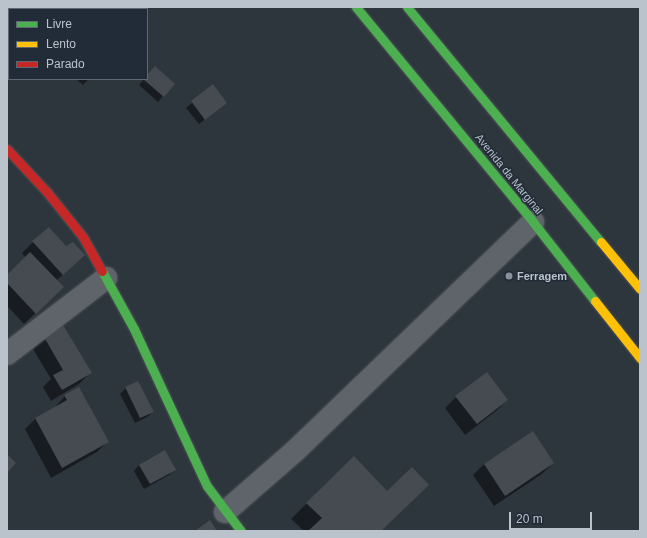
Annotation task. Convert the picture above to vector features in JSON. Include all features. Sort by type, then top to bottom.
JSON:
[{"type":"main road","name":"Avenida da Marginal","points":[[356,7],[533,222],[640,358]]},
{"type":"main road","points":[[407,7],[640,289]]},
{"type":"main road","points":[[7,149],[48,192],[83,236],[134,329],[207,486],[224,512],[241,531]]},
{"type":"street","points":[[224,512],[296,450],[533,222]]},
{"type":"street","points":[[7,354],[106,278]]},
{"type":"building","points":[[122,7],[124,8],[93,8]]},
{"type":"building","points":[[155,66],[175,84],[164,97],[144,80],[148,80],[148,74]]},
{"type":"building","points":[[213,84],[227,103],[205,120],[191,101]]},
{"type":"building","points":[[49,227],[66,246],[73,242],[85,255],[63,275],[32,241]]},
{"type":"building","points":[[30,252],[64,287],[36,314],[7,283],[7,275]]},
{"type":"building","points":[[63,325],[92,373],[62,390],[53,375],[63,370],[44,337]]},
{"type":"building","points":[[487,372],[508,400],[477,424],[455,396]]},
{"type":"building","points":[[138,381],[154,412],[140,418],[125,387]]},
{"type":"building","points":[[79,387],[109,442],[62,468],[35,418],[67,400],[64,395]]},
{"type":"building","points":[[533,431],[554,463],[505,496],[484,464]]},
{"type":"building","points":[[165,450],[176,470],[150,484],[139,465]]},
{"type":"building","points":[[7,454],[16,463],[7,473]]},
{"type":"building","points":[[354,456],[387,491],[412,467],[429,485],[381,531],[308,531],[322,518],[306,503]]},
{"type":"building","points":[[210,520],[217,531],[195,531]]},
{"type":"traffic: fast","points":[[356,7],[533,222],[595,301]]},
{"type":"traffic: fast","points":[[407,7],[601,242]]},
{"type":"traffic: fast","points":[[102,271],[134,329],[207,486],[241,531]]},
{"type":"traffic: slow","points":[[601,242],[640,289]]},
{"type":"traffic: slow","points":[[595,301],[640,358]]},
{"type":"traffic: jam","points":[[7,149],[47,192],[83,237],[102,271]]},
{"type":"place","name":"Ferragem","points":[[509,276]]}]
